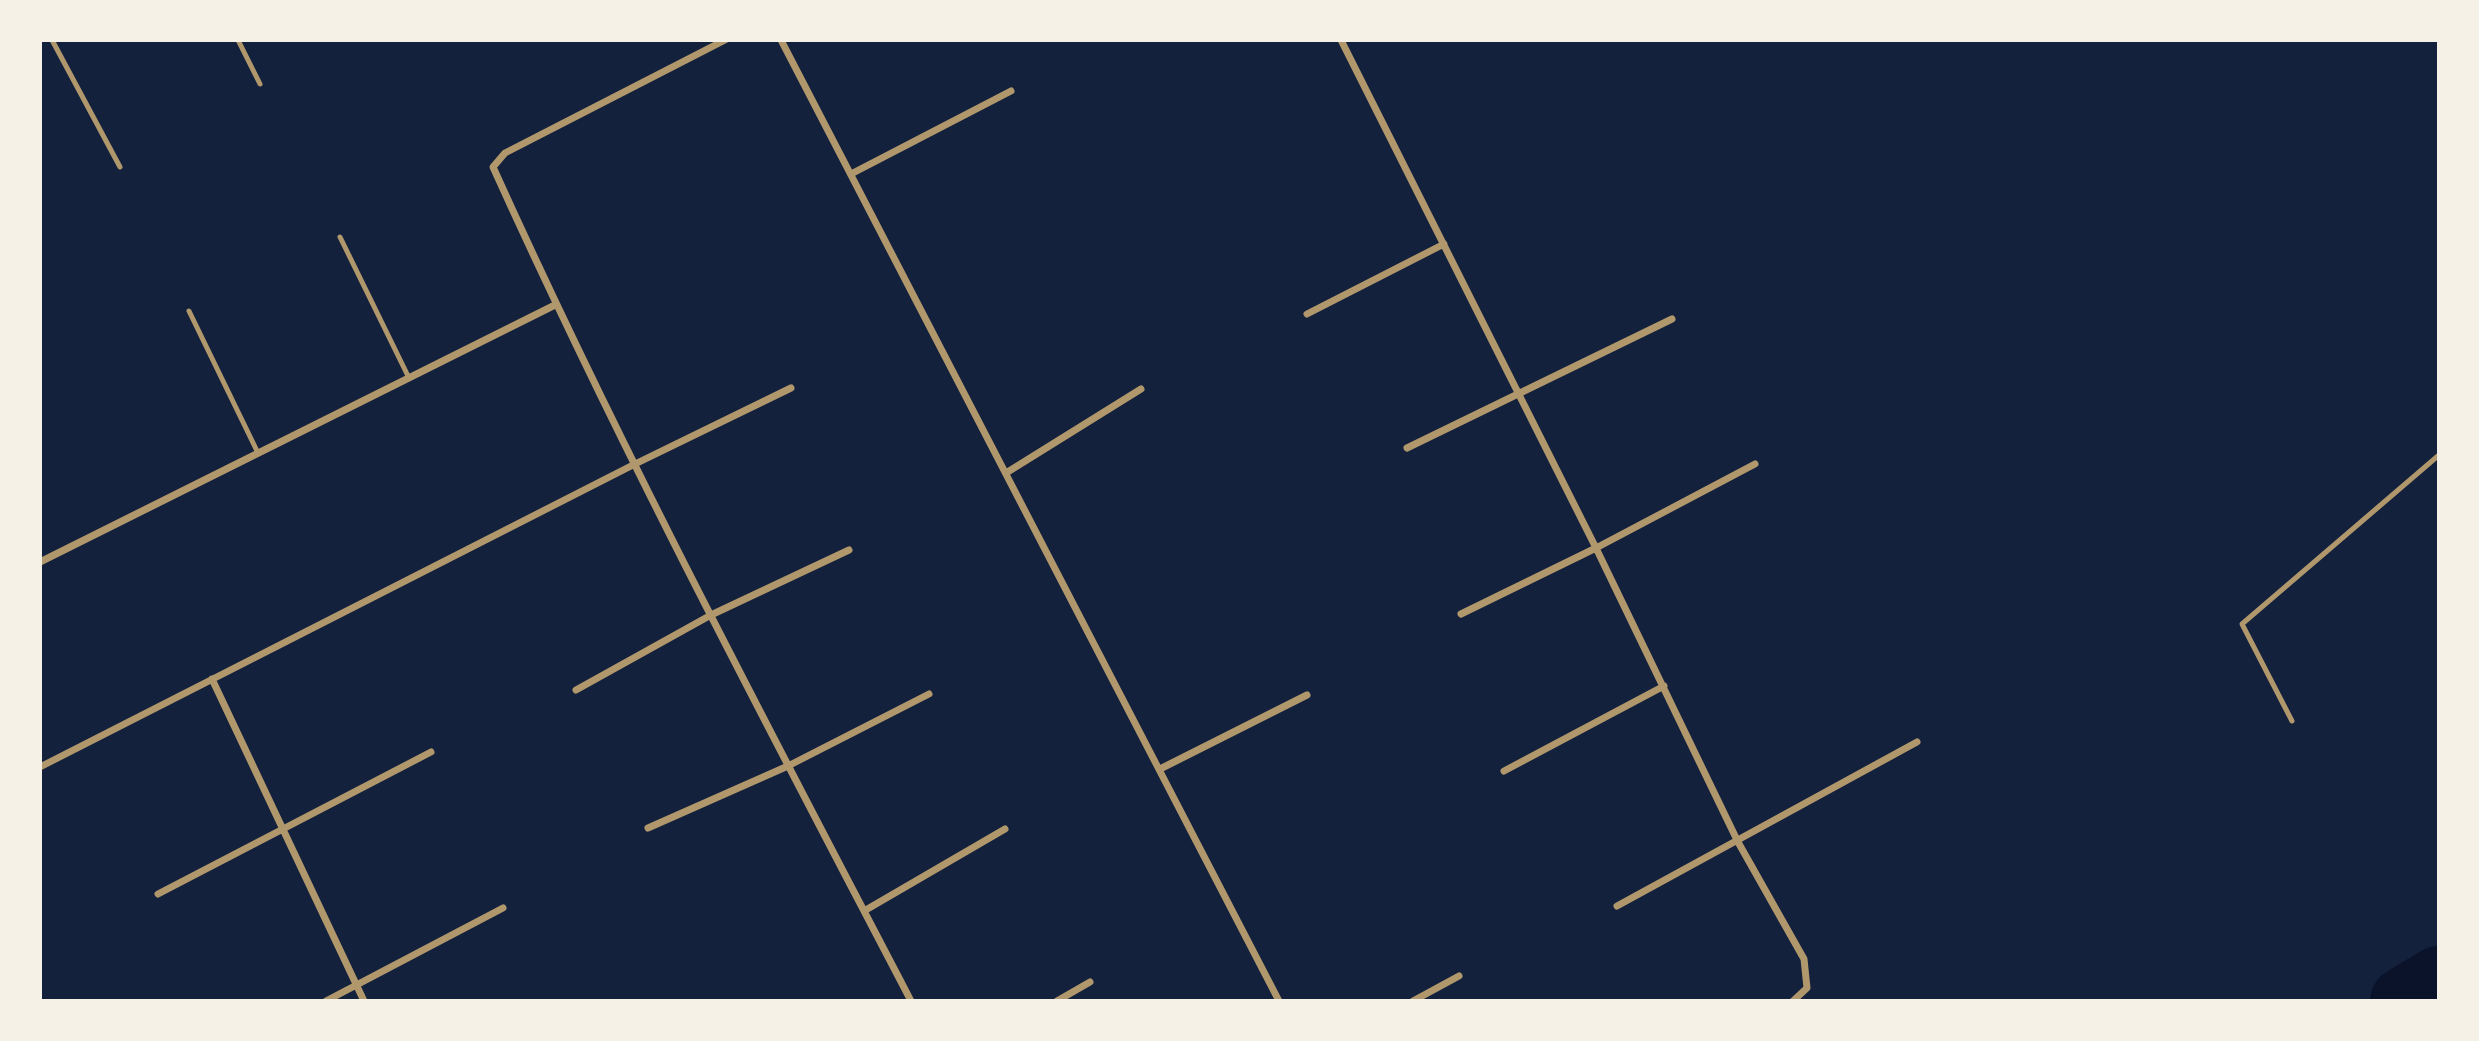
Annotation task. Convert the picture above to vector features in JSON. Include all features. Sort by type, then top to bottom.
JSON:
[{"type":"street","points":[[725,40],[505,153],[493,167],[555,305],[633,465],[911,1001]]},
{"type":"street","points":[[781,40],[1279,1001]]},
{"type":"street","points":[[1341,40],[1596,548],[1738,842],[1804,959],[1807,988],[1793,1001]]},
{"type":"street","points":[[851,174],[1011,91]]},
{"type":"street","points":[[1307,314],[1444,244]]},
{"type":"street","points":[[40,562],[555,305]]},
{"type":"street","points":[[1407,447],[1520,395],[1672,319]]},
{"type":"street","points":[[40,767],[633,465],[791,388]]},
{"type":"street","points":[[1006,473],[1141,389]]},
{"type":"street","points":[[1461,614],[1596,548],[1755,464]]},
{"type":"street","points":[[576,690],[711,615],[849,551]]},
{"type":"street","points":[[212,679],[364,1001]]},
{"type":"street","points":[[1504,771],[1664,686]]},
{"type":"street","points":[[648,828],[788,766],[929,694]]},
{"type":"street","points":[[1160,769],[1307,695]]},
{"type":"street","points":[[1617,906],[1738,842],[1917,741]]},
{"type":"street","points":[[158,894],[431,752]]},
{"type":"street","points":[[864,911],[1005,829]]},
{"type":"street","points":[[326,1001],[503,908]]},
{"type":"street","points":[[1413,1001],[1459,976]]},
{"type":"street","points":[[1057,1001],[1090,982]]},
{"type":"lane","points":[[52,40],[120,167]]},
{"type":"lane","points":[[238,40],[261,84]]},
{"type":"lane","points":[[340,237],[409,378]]},
{"type":"lane","points":[[189,311],[258,453]]},
{"type":"lane","points":[[2292,721],[2242,624],[2439,455]]},
{"type":"waterway","points":[[2404,1001],[2439,980]]}]
